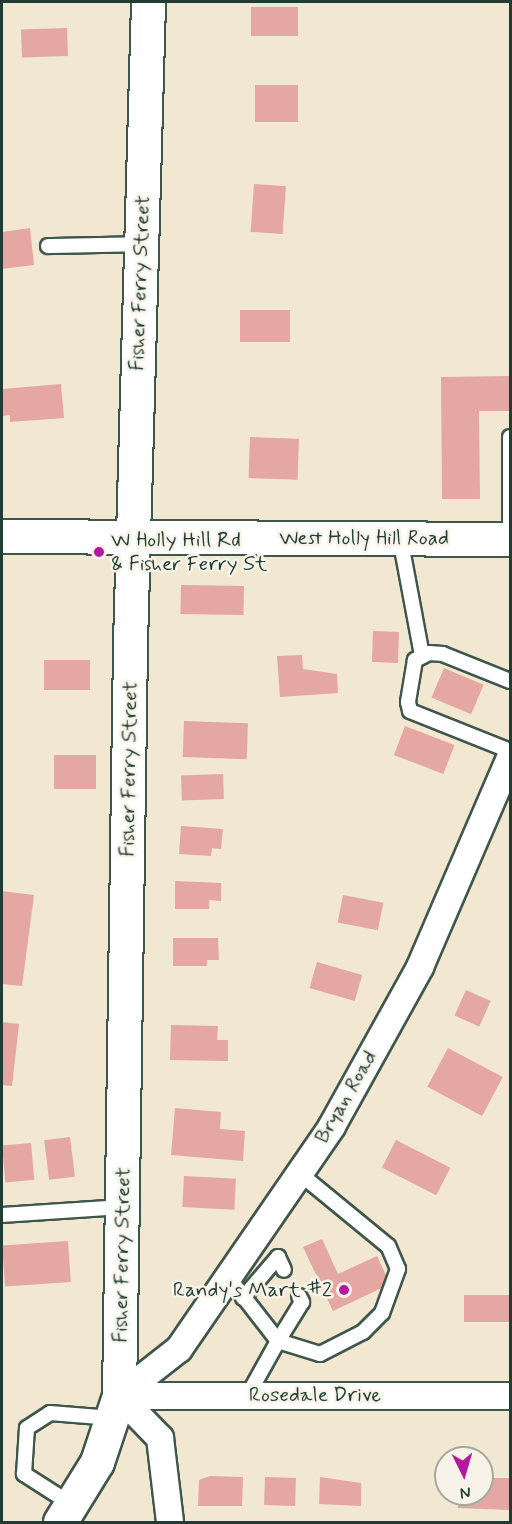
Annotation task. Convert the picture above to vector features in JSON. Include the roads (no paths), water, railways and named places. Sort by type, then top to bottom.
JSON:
[{"type":"street","name":"Fisher Ferry Street","points":[[66,1513],[97,1462],[116,1407],[123,1207],[133,537],[148,2]]},
{"type":"street","name":"West Holly Hill Road","points":[[2,536],[510,539]]},
{"type":"street","name":"Bryan Road","points":[[116,1407],[179,1349],[236,1288],[299,1173],[420,968],[510,758]]},
{"type":"street","name":"Rosedale Drive","points":[[116,1407],[248,1395],[510,1396]]},
{"type":"street","points":[[116,1407],[160,1438],[170,1522]]},
{"type":"lane","points":[[48,246],[141,244]]},
{"type":"lane","points":[[510,437],[510,539]]},
{"type":"lane","points":[[400,538],[422,656]]},
{"type":"lane","points":[[510,681],[443,654],[422,656],[416,660],[409,683],[410,711],[510,751]]},
{"type":"lane","points":[[284,1270],[278,1257],[236,1288],[278,1341],[320,1354],[363,1332],[382,1313],[398,1269],[388,1246],[299,1173]]},
{"type":"lane","points":[[2,1215],[123,1207]]},
{"type":"lane","points":[[248,1395],[302,1302],[299,1296]]},
{"type":"lane","points":[[66,1513],[24,1474],[27,1428],[50,1413],[116,1407]]},
{"type":"place","name":"W Holly Hill Rd & Fisher Ferry St","points":[[99,552]]},
{"type":"place","name":"Randy's Mart #2","points":[[344,1290]]}]
